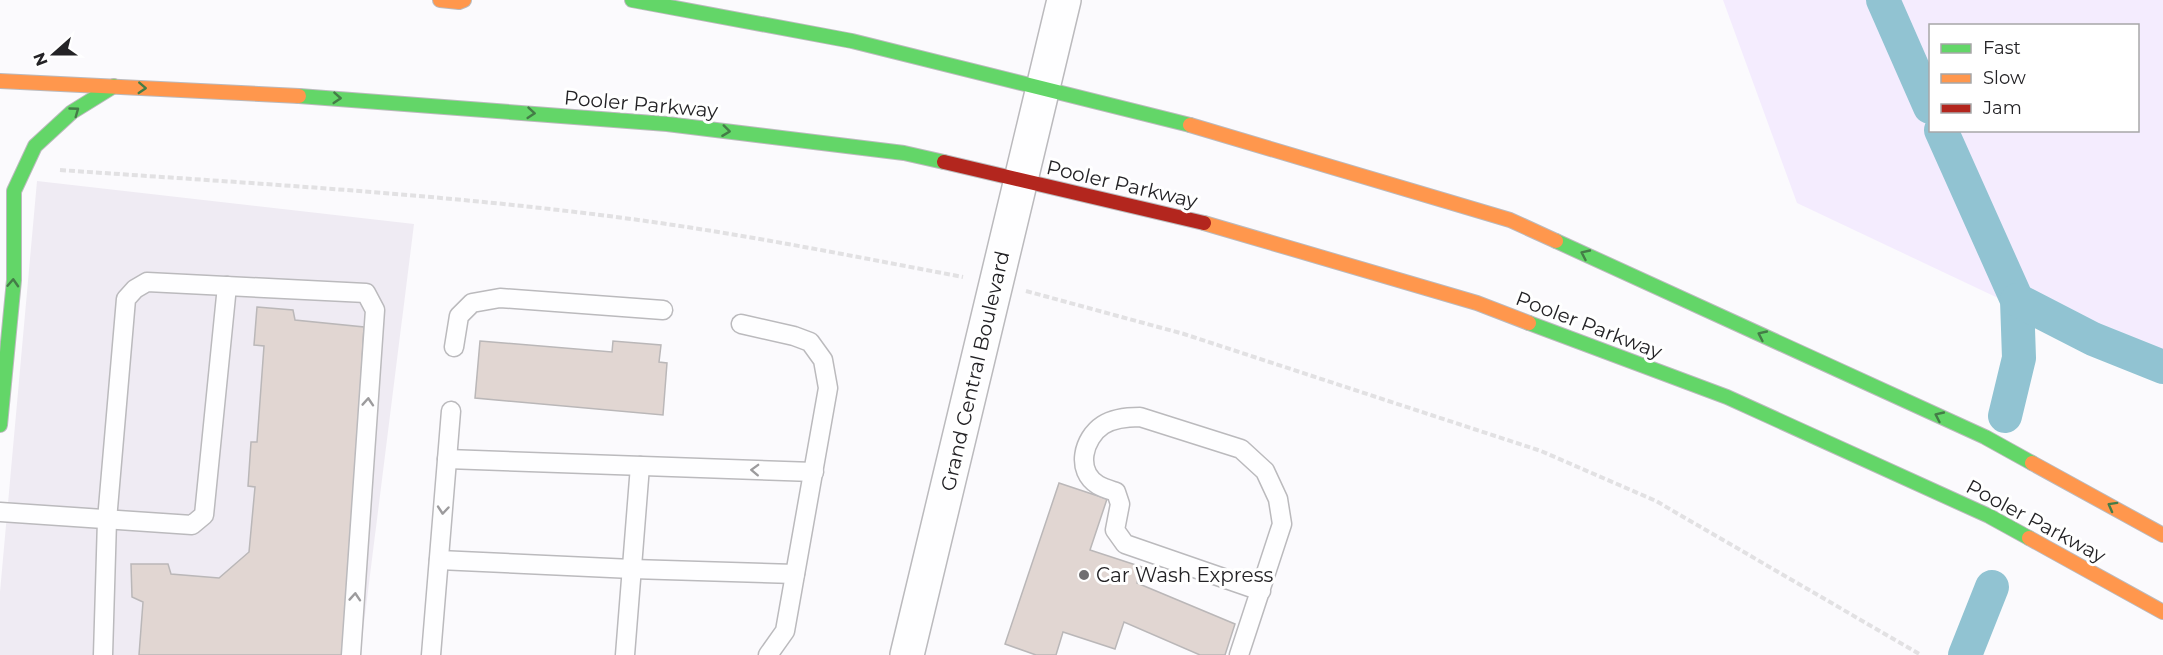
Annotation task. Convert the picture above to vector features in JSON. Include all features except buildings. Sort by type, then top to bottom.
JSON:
[{"type":"main road","points":[[440,0],[459,2],[464,0]]},
{"type":"main road","points":[[632,0],[852,41],[1203,128],[1510,220],[1985,437],[2163,535]]},
{"type":"main road","name":"Pooler Parkway","points":[[0,81],[339,98],[667,124],[904,153],[1180,216],[1477,303],[1727,398],[1989,516],[2163,612]]},
{"type":"main road","points":[[0,425],[14,280],[14,191],[34,146],[72,112],[114,86]]},
{"type":"street","name":"Grand Central Boulevard","points":[[907,655],[1064,0]]},
{"type":"lane","points":[[104,655],[107,520],[126,299],[135,289],[147,282],[366,293],[375,310],[351,655]]},
{"type":"lane","points":[[0,512],[192,525],[204,515],[227,286]]},
{"type":"lane","points":[[454,347],[459,316],[472,303],[500,298],[663,310]]},
{"type":"lane","points":[[741,324],[810,342],[823,360],[828,388],[785,631],[768,655]]},
{"type":"lane","points":[[431,655],[451,411]]},
{"type":"lane","points":[[1239,655],[1261,591],[1282,524],[1278,499],[1265,471],[1241,449],[1140,417],[1123,417],[1102,425],[1085,446],[1084,467],[1096,484],[1116,492],[1120,504],[1115,530],[1125,544],[1261,591]]},
{"type":"lane","points":[[447,459],[813,472]]},
{"type":"lane","points":[[625,655],[640,466]]},
{"type":"lane","points":[[439,560],[795,574]]},
{"type":"path","points":[[24,168],[421,195],[615,216],[739,234],[971,279]]},
{"type":"path","points":[[1016,288],[1184,334],[1541,452],[1656,501],[1921,655]]},
{"type":"shaded area","points":[[1723,0],[2163,0],[2163,376],[1797,203]]},
{"type":"shaded area","points":[[37,181],[414,224],[360,655],[0,655],[0,592]]},
{"type":"waterway","points":[[1883,0],[1929,105]]},
{"type":"waterway","points":[[1942,132],[2017,300],[2019,358],[2005,416]]},
{"type":"waterway","points":[[2017,300],[2093,339],[2163,367]]},
{"type":"waterway","points":[[1965,655],[1992,587]]},
{"type":"traffic: fast","points":[[632,0],[852,41],[1190,125]]},
{"type":"traffic: fast","points":[[0,425],[14,280],[14,191],[35,146],[72,112],[114,86]]},
{"type":"traffic: fast","points":[[299,96],[667,124],[904,153],[944,162]]},
{"type":"traffic: fast","points":[[1556,241],[1985,437],[2032,463]]},
{"type":"traffic: fast","points":[[1529,323],[1727,397],[1989,516],[2029,538]]},
{"type":"traffic: slow","points":[[440,0],[459,2],[464,0]]},
{"type":"traffic: slow","points":[[0,81],[299,96]]},
{"type":"traffic: slow","points":[[1190,125],[1510,220],[1556,241]]},
{"type":"traffic: slow","points":[[1204,223],[1477,303],[1529,323]]},
{"type":"traffic: slow","points":[[2032,463],[2163,535]]},
{"type":"traffic: slow","points":[[2029,538],[2163,612]]},
{"type":"traffic: jam","points":[[944,162],[1204,223]]},
{"type":"place","name":"Car Wash Express","points":[[1084,575]]}]
